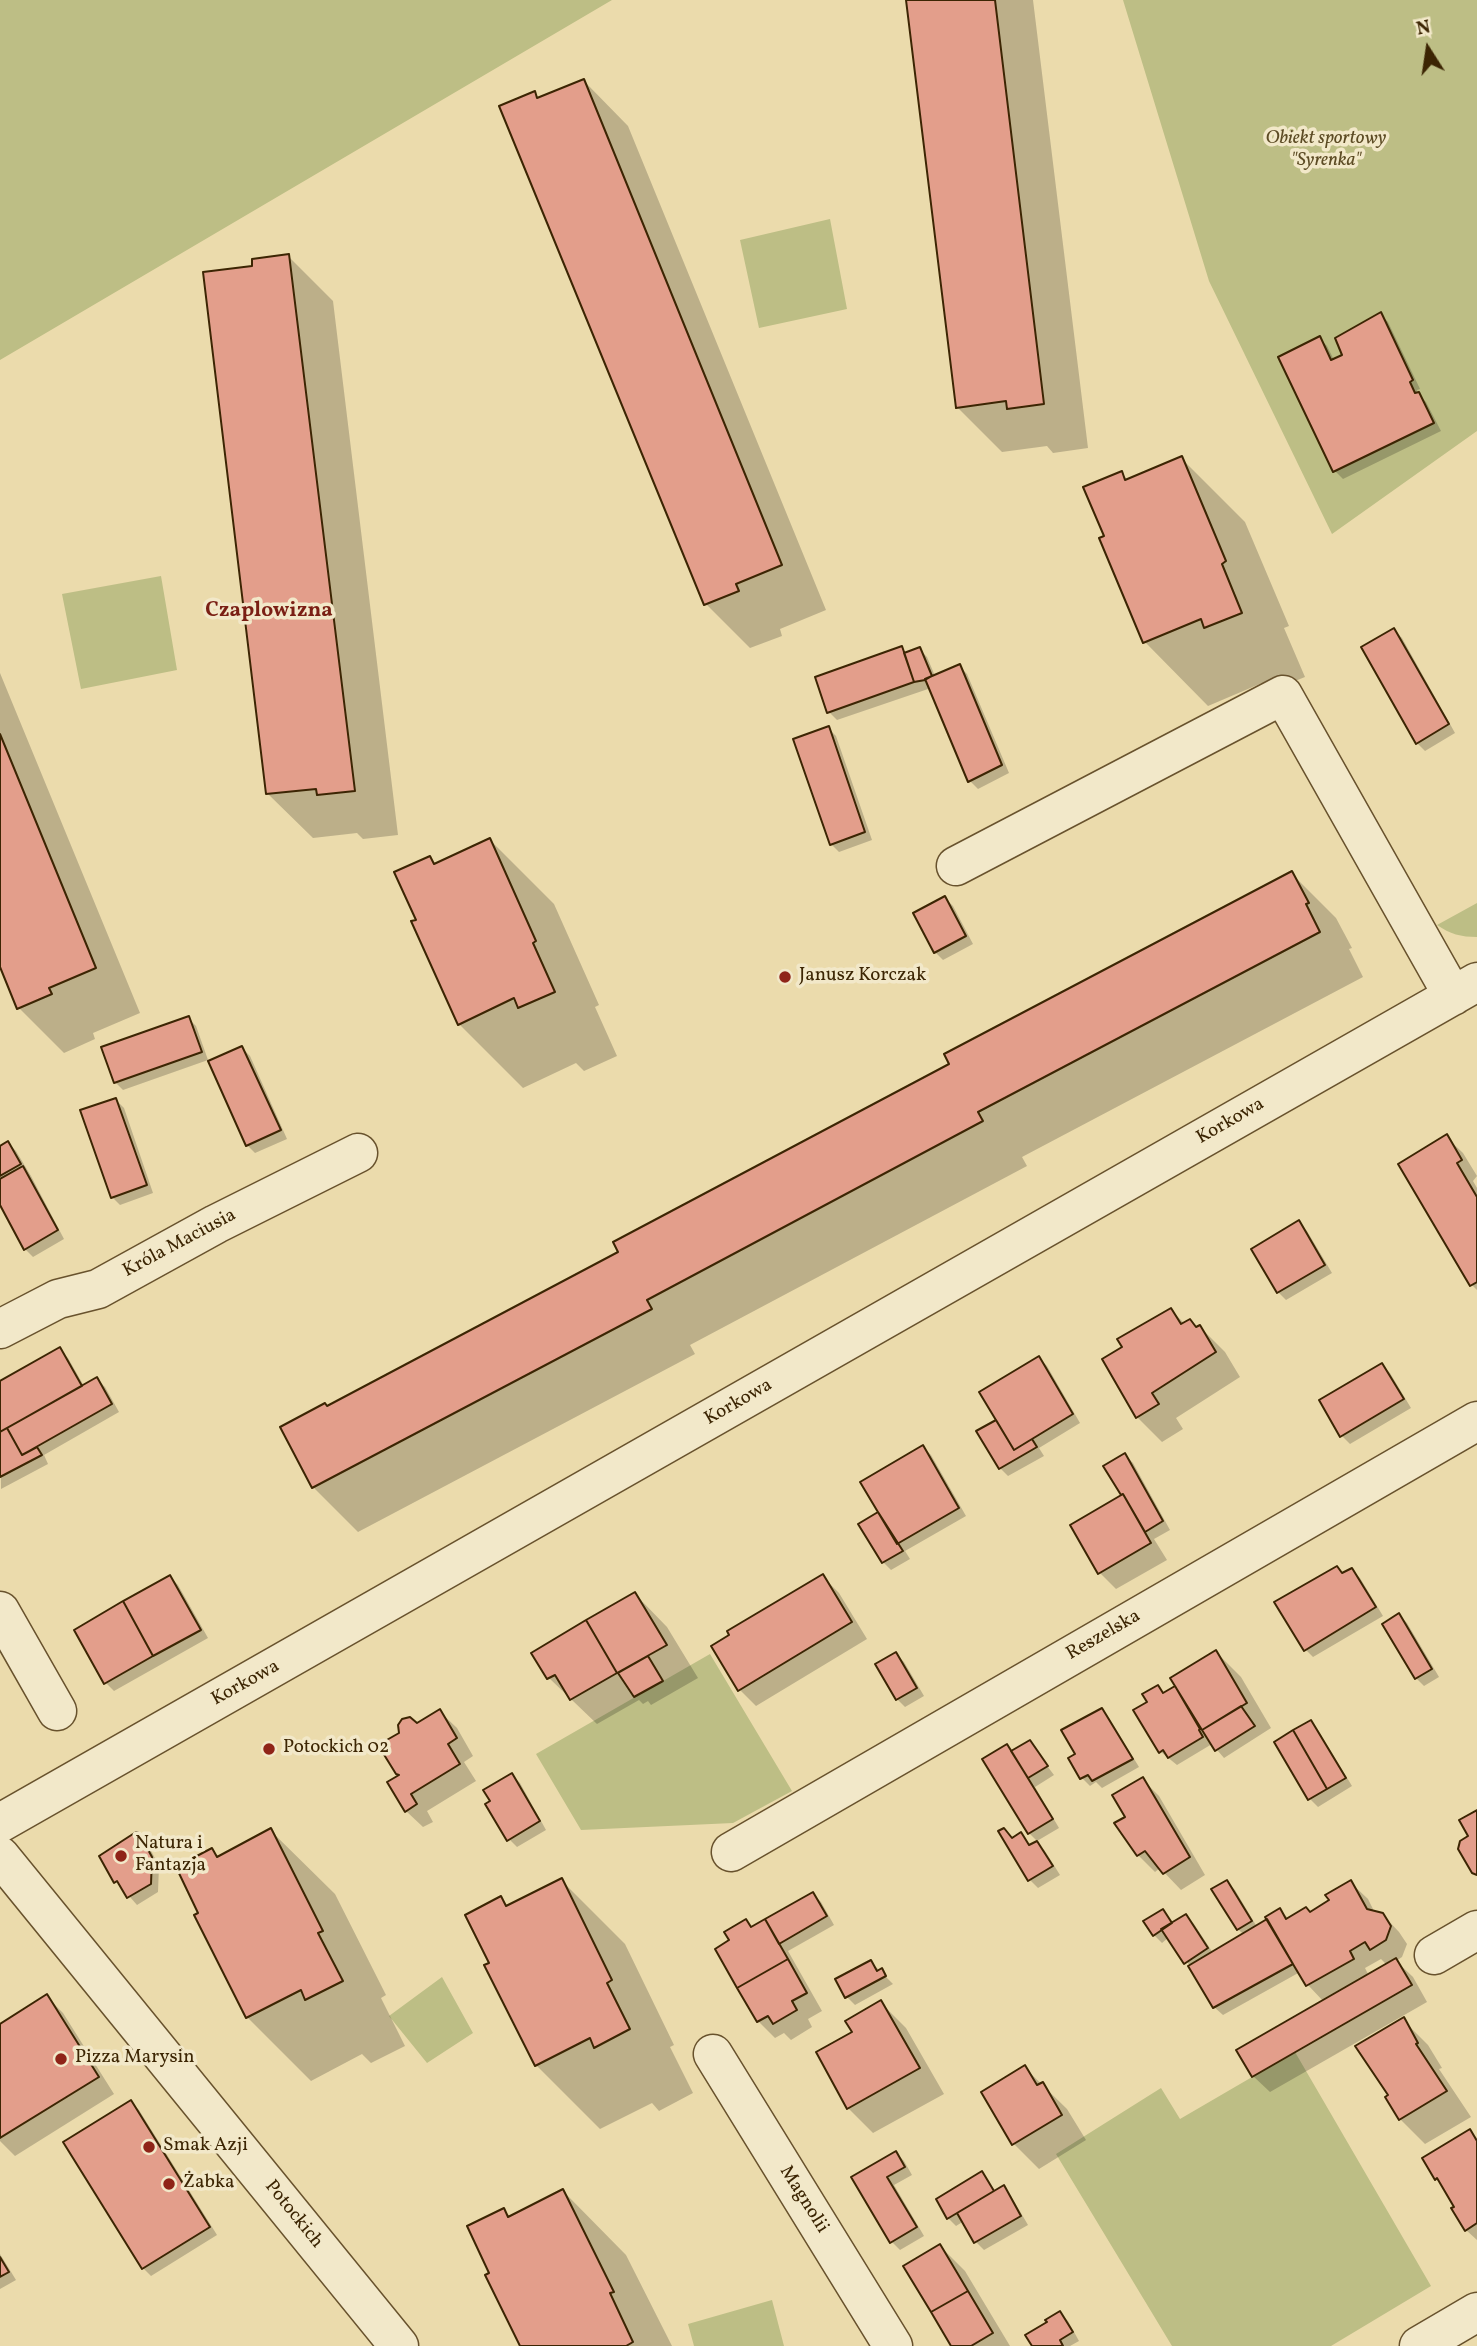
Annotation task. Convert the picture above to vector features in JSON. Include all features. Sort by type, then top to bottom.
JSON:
[{"type":"street","points":[[956,866],[1283,695],[1465,989]]},
{"type":"street","name":"Korkowa","points":[[0,1824],[1465,989]]},
{"type":"street","name":"Króla Maciusia","points":[[0,1329],[58,1299],[98,1289],[216,1224],[358,1153]]},
{"type":"street","name":"Reszelska","points":[[731,1853],[1477,1420]]},
{"type":"street","points":[[0,1611],[57,1712]]},
{"type":"street","name":"Potockich","points":[[0,1856],[399,2346]]},
{"type":"street","points":[[1434,1955],[1477,1930]]},
{"type":"street","name":"Magnolii","points":[[713,2054],[893,2346]]},
{"type":"street","points":[[1419,2346],[1477,2312]]},
{"type":"green space","points":[[0,0],[612,0],[0,360]]},
{"type":"green space","name":"Obiekt sportowy \"Syrenka\"","points":[[1123,0],[1477,0],[1477,431],[1332,534],[1209,281]]},
{"type":"green space","points":[[830,219],[847,309],[759,328],[740,240]]},
{"type":"green space","points":[[161,576],[177,670],[81,689],[62,594]]},
{"type":"green space","points":[[1477,903],[1477,937],[1446,931],[1437,925]]},
{"type":"green space","points":[[710,1654],[792,1791],[733,1823],[581,1830],[536,1754]]},
{"type":"green space","points":[[442,1977],[473,2033],[427,2063],[389,2016]]},
{"type":"green space","points":[[1295,2052],[1431,2286],[1331,2346],[1172,2346],[1056,2154],[1161,2088],[1180,2119]]},
{"type":"green space","points":[[772,2300],[784,2346],[694,2346],[688,2324]]},
{"type":"building","points":[[906,0],[995,0],[1044,404],[1007,409],[1006,401],[956,408]]},
{"type":"building","points":[[584,79],[782,565],[736,584],[739,591],[704,605],[499,106],[535,91],[537,98]]},
{"type":"building","points":[[289,254],[355,791],[317,795],[316,789],[266,794],[203,272],[252,266],[252,259]]},
{"type":"building","points":[[1381,312],[1413,380],[1410,382],[1415,393],[1419,392],[1434,423],[1333,472],[1278,357],[1320,336],[1331,360],[1342,355],[1335,338]]},
{"type":"building","points":[[1182,456],[1226,561],[1222,564],[1242,613],[1204,628],[1201,619],[1143,643],[1099,538],[1104,536],[1083,487],[1122,471],[1125,480]]},
{"type":"building","points":[[1394,628],[1449,724],[1416,744],[1361,647]]},
{"type":"building","points":[[902,646],[914,682],[827,713],[815,677]]},
{"type":"building","points":[[920,647],[932,676],[914,682],[904,653]]},
{"type":"building","points":[[960,664],[1002,765],[968,782],[925,679]]},
{"type":"building","points":[[829,726],[865,832],[830,845],[793,739]]},
{"type":"building","points":[[0,734],[96,968],[49,988],[52,994],[17,1009],[0,967]]},
{"type":"building","points":[[490,838],[536,941],[533,943],[555,992],[518,1008],[514,998],[458,1025],[411,921],[416,920],[394,872],[430,856],[434,864]]},
{"type":"building","points":[[1292,871],[1309,903],[1306,904],[1320,932],[978,1112],[983,1121],[647,1300],[652,1309],[312,1488],[280,1427],[325,1403],[327,1406],[618,1252],[613,1242],[949,1064],[944,1054]]},
{"type":"building","points":[[945,896],[966,936],[934,953],[913,913]]},
{"type":"building","points":[[189,1016],[202,1052],[114,1083],[101,1047]]},
{"type":"building","points":[[242,1046],[281,1130],[246,1146],[208,1061]]},
{"type":"building","points":[[116,1098],[147,1185],[111,1198],[80,1110]]},
{"type":"building","points":[[1447,1134],[1462,1160],[1457,1163],[1477,1197],[1477,1282],[1470,1286],[1398,1164]]},
{"type":"building","points":[[8,1141],[21,1164],[0,1176],[0,1146]]},
{"type":"building","points":[[23,1166],[58,1230],[24,1250],[0,1205],[0,1179]]},
{"type":"building","points":[[1299,1220],[1325,1265],[1277,1293],[1251,1249]]},
{"type":"building","points":[[1171,1308],[1181,1324],[1190,1319],[1196,1327],[1200,1325],[1216,1352],[1152,1393],[1159,1404],[1136,1418],[1102,1359],[1122,1347],[1117,1339]]},
{"type":"building","points":[[60,1347],[82,1386],[0,1432],[0,1381]]},
{"type":"building","points":[[1039,1356],[1073,1414],[1014,1450],[979,1392]]},
{"type":"building","points":[[1382,1363],[1404,1399],[1340,1437],[1319,1400]]},
{"type":"building","points":[[97,1377],[112,1404],[22,1455],[7,1428]]},
{"type":"building","points":[[996,1420],[1014,1450],[1032,1439],[1037,1447],[999,1469],[976,1431]]},
{"type":"building","points":[[7,1428],[22,1455],[37,1447],[42,1455],[0,1477],[0,1432]]},
{"type":"building","points":[[923,1445],[959,1508],[897,1544],[860,1482]]},
{"type":"building","points":[[1125,1453],[1163,1521],[1145,1532],[1103,1466]]},
{"type":"building","points":[[1123,1494],[1151,1543],[1098,1574],[1070,1525]]},
{"type":"building","points":[[878,1512],[903,1551],[882,1563],[858,1524]]},
{"type":"building","points":[[1337,1566],[1342,1573],[1352,1568],[1376,1607],[1304,1651],[1274,1602]]},
{"type":"building","points":[[823,1574],[852,1622],[738,1691],[711,1646],[729,1635],[727,1631]]},
{"type":"building","points":[[170,1575],[201,1630],[153,1656],[123,1601]]},
{"type":"building","points":[[635,1592],[667,1645],[617,1673],[586,1620]]},
{"type":"building","points":[[123,1601],[153,1656],[104,1684],[74,1630]]},
{"type":"building","points":[[1399,1613],[1432,1669],[1415,1679],[1382,1624]]},
{"type":"building","points":[[586,1620],[617,1673],[570,1700],[555,1675],[547,1679],[531,1653]]},
{"type":"building","points":[[1216,1650],[1247,1703],[1202,1730],[1170,1678]]},
{"type":"building","points":[[896,1652],[917,1688],[896,1700],[875,1664]]},
{"type":"building","points":[[648,1656],[663,1681],[634,1697],[618,1673]]},
{"type":"building","points":[[1158,1685],[1163,1693],[1175,1686],[1203,1737],[1168,1758],[1163,1750],[1159,1753],[1133,1710],[1147,1702],[1142,1694]]},
{"type":"building","points":[[1241,1706],[1255,1726],[1215,1751],[1202,1730]]},
{"type":"building","points":[[1102,1708],[1133,1759],[1092,1781],[1088,1775],[1080,1779],[1068,1758],[1075,1754],[1061,1730]]},
{"type":"building","points":[[440,1709],[457,1738],[448,1744],[460,1764],[411,1794],[417,1804],[405,1812],[387,1782],[399,1775],[378,1745],[399,1733],[398,1725],[402,1719],[410,1717],[417,1723]]},
{"type":"building","points":[[1311,1720],[1346,1778],[1327,1789],[1293,1730]]},
{"type":"building","points":[[1293,1730],[1327,1789],[1308,1800],[1274,1742]]},
{"type":"building","points":[[1030,1740],[1048,1766],[1028,1778],[1011,1751]]},
{"type":"building","points":[[1007,1744],[1053,1819],[1028,1834],[982,1759]]},
{"type":"building","points":[[512,1773],[540,1821],[507,1841],[485,1804],[490,1801],[483,1790]]},
{"type":"building","points":[[1143,1777],[1190,1857],[1163,1874],[1145,1851],[1137,1856],[1114,1823],[1125,1817],[1112,1795]]},
{"type":"building","points":[[1477,1810],[1477,1875],[1472,1873],[1458,1849],[1460,1841],[1468,1836],[1459,1820]]},
{"type":"building","points":[[271,1828],[323,1931],[318,1933],[343,1981],[305,2000],[301,1990],[246,2018],[194,1915],[198,1913],[176,1867],[212,1848],[217,1857]]},
{"type":"building","points":[[1004,1828],[1012,1838],[1021,1832],[1029,1845],[1037,1841],[1053,1866],[1028,1881],[998,1831]]},
{"type":"building","points":[[136,1832],[152,1857],[151,1884],[127,1898],[117,1881],[114,1883],[99,1856]]},
{"type":"building","points":[[562,1878],[612,1980],[607,1983],[630,2029],[594,2048],[590,2038],[535,2066],[484,1965],[489,1963],[465,1915],[501,1896],[506,1906]]},
{"type":"building","points":[[1227,1880],[1252,1921],[1237,1930],[1211,1889]]},
{"type":"building","points":[[1351,1880],[1367,1909],[1383,1913],[1391,1926],[1386,1940],[1370,1950],[1365,1942],[1350,1951],[1354,1959],[1306,1986],[1265,1917],[1280,1908],[1286,1919],[1306,1907],[1310,1912],[1329,1900],[1325,1895]]},
{"type":"building","points":[[813,1892],[827,1916],[779,1944],[765,1919]]},
{"type":"building","points":[[1163,1909],[1172,1923],[1153,1936],[1143,1921]]},
{"type":"building","points":[[1186,1914],[1208,1948],[1184,1964],[1161,1929]]},
{"type":"building","points":[[746,1919],[751,1927],[765,1919],[788,1959],[737,1988],[715,1949],[729,1940],[724,1932]]},
{"type":"building","points":[[1267,1919],[1293,1964],[1213,2008],[1188,1966]]},
{"type":"building","points":[[1396,1958],[1412,1985],[1252,2077],[1236,2050]]},
{"type":"building","points":[[788,1959],[807,1993],[792,2001],[797,2010],[773,2024],[768,2016],[757,2022],[737,1988]]},
{"type":"building","points":[[871,1960],[877,1971],[882,1968],[886,1976],[845,1998],[835,1979]]},
{"type":"building","points":[[47,1994],[99,2077],[0,2138],[0,2024]]},
{"type":"building","points":[[881,2000],[920,2068],[847,2109],[816,2052],[852,2032],[845,2021]]},
{"type":"building","points":[[1404,2017],[1418,2043],[1416,2044],[1447,2091],[1399,2120],[1385,2097],[1388,2095],[1355,2046]]},
{"type":"building","points":[[1025,2065],[1037,2085],[1043,2082],[1062,2115],[1012,2145],[981,2092]]},
{"type":"building","points":[[131,2100],[210,2227],[142,2269],[63,2142]]},
{"type":"building","points":[[1470,2129],[1477,2141],[1477,2223],[1465,2231],[1437,2178],[1435,2180],[1422,2158]]},
{"type":"building","points":[[896,2151],[905,2167],[887,2177],[917,2227],[890,2243],[851,2177]]},
{"type":"building","points":[[982,2171],[994,2191],[947,2219],[936,2199]]},
{"type":"building","points":[[1004,2185],[1021,2216],[974,2243],[957,2213]]},
{"type":"building","points":[[563,2189],[614,2292],[610,2293],[633,2342],[626,2346],[520,2346],[485,2275],[489,2273],[467,2226],[504,2208],[508,2217]]},
{"type":"building","points":[[940,2244],[968,2291],[931,2312],[903,2266]]},
{"type":"building","points":[[0,2257],[9,2272],[0,2277]]},
{"type":"building","points":[[968,2291],[993,2333],[971,2346],[951,2346],[931,2312]]},
{"type":"building","points":[[1060,2311],[1073,2332],[1060,2340],[1063,2346],[1032,2346],[1025,2335]]},
{"type":"place","name":"Janusz Korczak","points":[[785,977]]},
{"type":"place","name":"Potockich 02","points":[[269,1749]]},
{"type":"place","name":"Natura i Fantazja","points":[[121,1856]]},
{"type":"place","name":"Pizza Marysin","points":[[61,2059]]},
{"type":"place","name":"Smak Azji","points":[[149,2147]]},
{"type":"place","name":"Żabka","points":[[169,2184]]},
{"type":"district","name":"Czaplowizna","points":[[269,612]]}]
